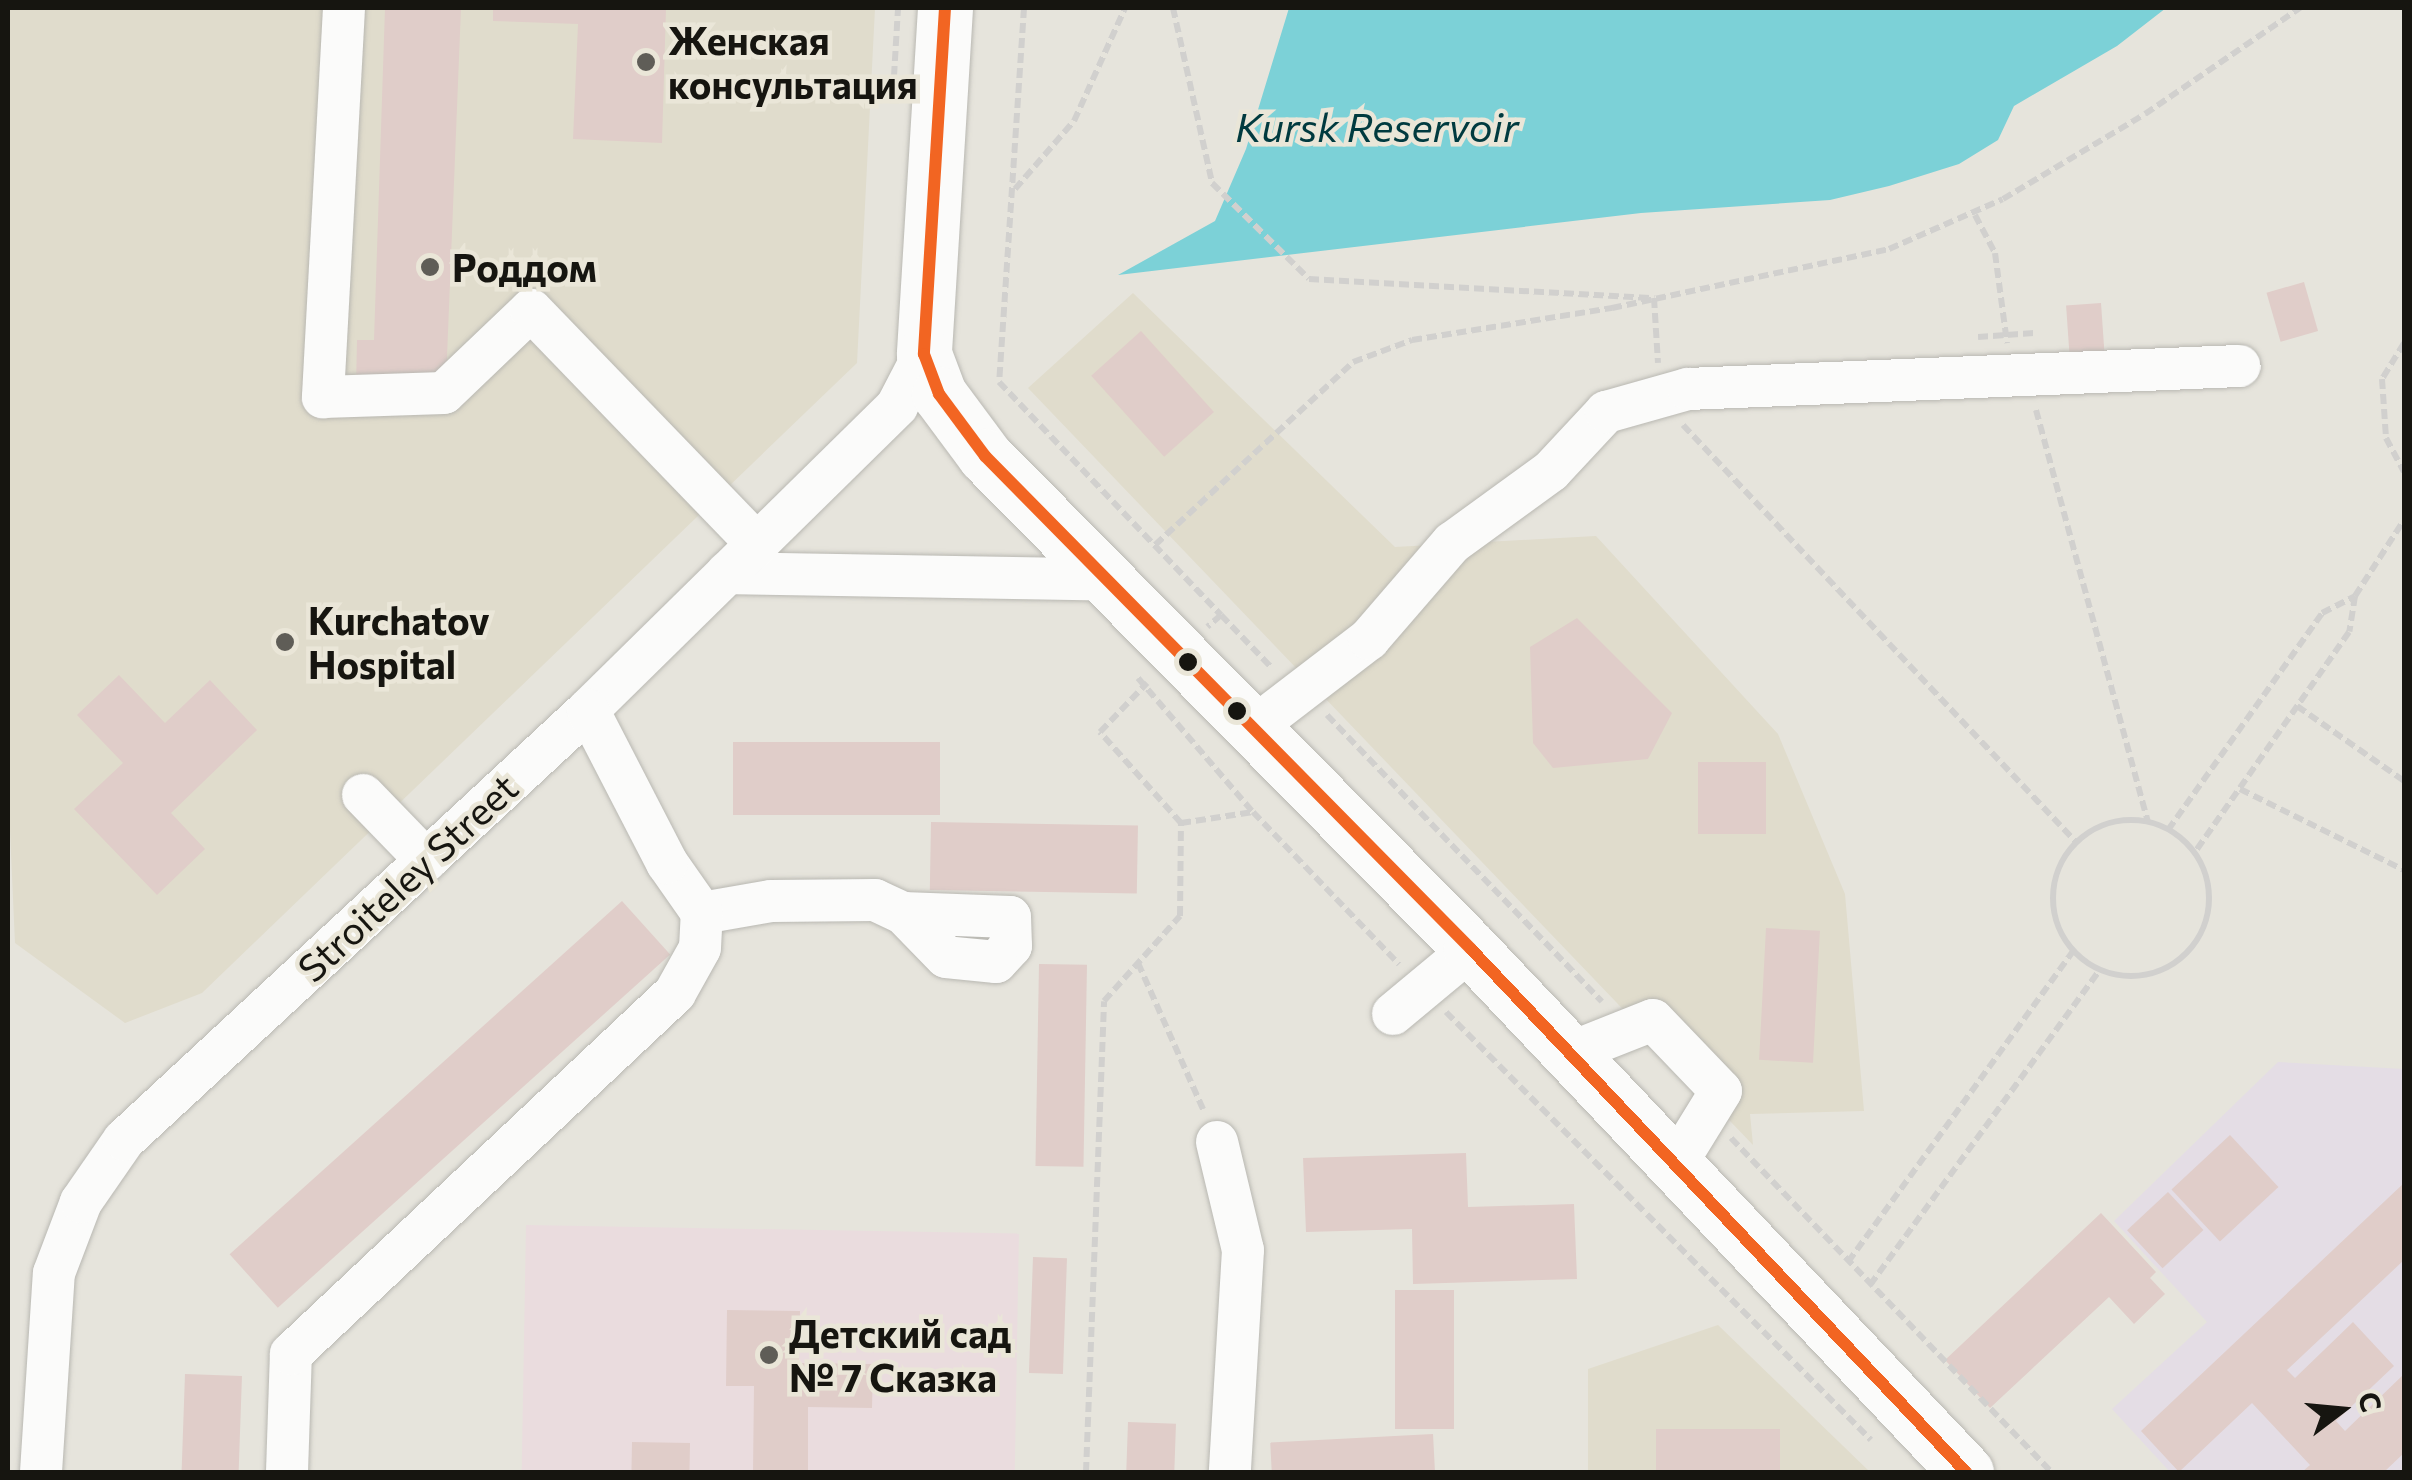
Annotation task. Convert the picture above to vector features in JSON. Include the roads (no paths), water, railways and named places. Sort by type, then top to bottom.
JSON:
[{"type":"main road","points":[[945,8],[924,354],[939,394],[985,456],[1110,580],[1162,669],[1254,728],[1471,949],[1673,1168],[1966,1472]]},
{"type":"street","points":[[344,8],[324,397],[444,393],[531,310],[742,559],[1110,580]]},
{"type":"street","name":"Stroiteley Street","points":[[41,1472],[54,1273],[81,1202],[124,1140],[588,710],[742,559],[897,406],[924,354]]},
{"type":"street","points":[[1254,728],[1369,639],[1452,543],[1551,471],[1606,412],[1662,378],[2240,366]]},
{"type":"street","points":[[287,1472],[291,1354],[675,993],[700,948],[702,913],[667,863],[588,710]]},
{"type":"street","points":[[364,795],[426,860]]},
{"type":"street","points":[[702,913],[771,901],[858,900],[902,913]]},
{"type":"street","points":[[1393,1014],[1471,949]]},
{"type":"street","points":[[1567,1054],[1654,1020],[1721,1091],[1673,1168]]},
{"type":"street","points":[[1217,1142],[1243,1250],[1230,1472]]},
{"type":"water","name":"Kursk Reservoir","points":[[1289,8],[2166,8],[2117,46],[2014,106],[1998,140],[1959,164],[1889,186],[1830,200],[1641,213],[1118,275],[1215,221],[1246,149]]},
{"type":"place","name":"Женская консультация","points":[[646,62]]},
{"type":"place","name":"Роддом","points":[[430,267]]},
{"type":"place","name":"Kurchatov Hospital","points":[[285,642]]},
{"type":"place","name":"Детский сад № 7 Сказка","points":[[769,1355]]}]
